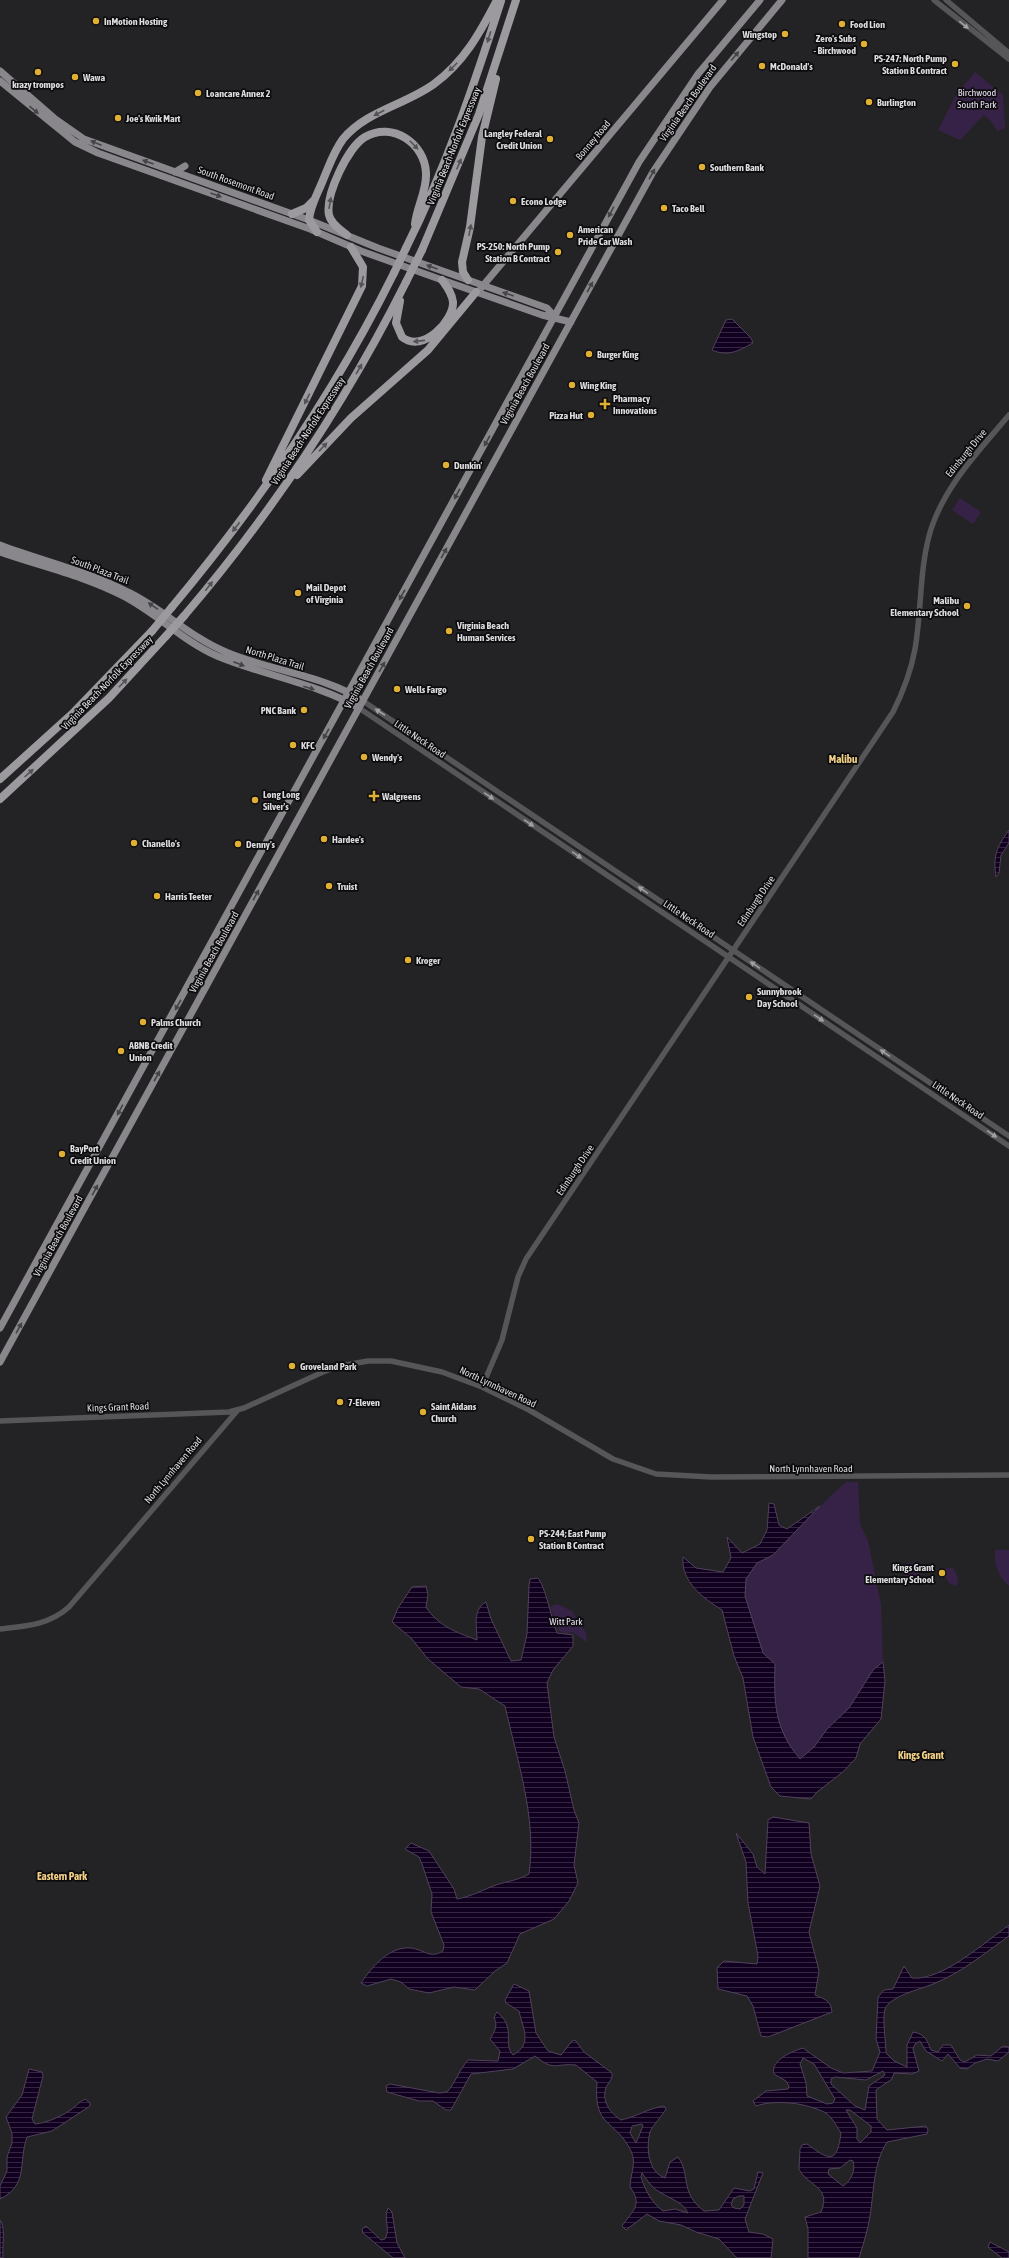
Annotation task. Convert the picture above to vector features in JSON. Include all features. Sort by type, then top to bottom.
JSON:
[{"type":"highway","points":[[317,232],[309,220],[315,199],[336,152],[348,134],[360,123],[423,92],[444,76],[471,47],[497,0]]},
{"type":"highway","name":"Virginia Beach-Norfolk Expressway","points":[[0,780],[72,714],[152,631],[172,608],[252,507],[317,412],[394,273],[414,232],[463,116],[501,0]]},
{"type":"highway","name":"Virginia Beach-Norfolk Expressway","points":[[0,799],[109,698],[184,616],[269,508],[331,416],[376,341],[422,250],[463,154],[507,30],[516,0]]},
{"type":"highway","points":[[468,280],[463,272],[462,262],[470,227],[482,137],[507,30]]},
{"type":"highway","points":[[347,235],[333,223],[329,214],[333,191],[353,148],[367,136],[380,132],[395,133],[408,139],[417,147],[423,158],[426,180],[424,193],[416,212],[414,232]]},
{"type":"highway","points":[[292,214],[306,208],[315,199]]},
{"type":"highway","points":[[252,507],[362,286],[363,267],[351,247]]},
{"type":"highway","points":[[406,282],[399,306],[397,327],[406,340],[420,342],[432,336],[452,310],[452,296],[442,280]]},
{"type":"highway","points":[[269,508],[338,430],[436,342],[476,292]]},
{"type":"main road","name":"Bonney Road","points":[[476,292],[723,0]]},
{"type":"main road","name":"Virginia Beach Boulevard","points":[[0,1328],[617,202],[662,126],[698,74],[760,0]]},
{"type":"main road","name":"Virginia Beach Boulevard","points":[[0,1362],[653,172],[676,135],[710,87],[782,0]]},
{"type":"main road","name":"South Rosemont Road","points":[[0,71],[54,118],[84,139],[547,308],[555,317]]},
{"type":"main road","name":"South Rosemont Road","points":[[0,81],[46,120],[80,145],[317,232],[351,247],[442,280],[542,315],[555,317]]},
{"type":"main road","points":[[175,172],[185,166]]},
{"type":"main road","points":[[555,317],[571,322]]},
{"type":"main road","name":"South Plaza Trail","points":[[0,545],[116,586],[154,606],[184,629]]},
{"type":"main road","name":"South Plaza Trail","points":[[0,552],[120,595],[183,637]]},
{"type":"main road","name":"North Plaza Trail","points":[[184,629],[210,645],[227,652],[348,693],[363,701]]},
{"type":"main road","name":"North Plaza Trail","points":[[183,637],[238,664],[345,700],[359,708]]},
{"type":"street","points":[[934,0],[1009,59]]},
{"type":"street","points":[[946,0],[1009,53]]},
{"type":"street","name":"Edinburgh Drive","points":[[482,1387],[502,1340],[518,1277],[526,1259],[893,712],[902,694],[912,663],[925,554],[937,515],[958,476],[1009,415]]},
{"type":"street","name":"Little Neck Road","points":[[363,701],[1009,1136]]},
{"type":"street","name":"Little Neck Road","points":[[359,708],[1009,1146]]},
{"type":"street","name":"North Lynnhaven Road","points":[[0,1629],[42,1623],[62,1614],[70,1608],[237,1410],[323,1372],[368,1361],[391,1361],[420,1366],[482,1387],[529,1410],[608,1457],[656,1474],[711,1478],[1009,1475]]},
{"type":"street","name":"Kings Grant Road","points":[[0,1421],[216,1413],[237,1410]]},
{"type":"green space","name":"Birchwood South Park","points":[[975,72],[1003,95],[1005,128],[997,131],[991,121],[984,115],[960,140],[938,130],[956,95]]},
{"type":"green space","points":[[960,498],[981,512],[973,524],[952,510]]},
{"type":"green space","points":[[846,1482],[858,1482],[860,1524],[868,1541],[881,1605],[883,1662],[873,1670],[849,1708],[827,1729],[814,1747],[800,1759],[791,1748],[780,1726],[777,1714],[775,1691],[775,1664],[763,1653],[745,1596],[746,1579],[757,1563],[773,1555],[820,1506]]},
{"type":"green space","points":[[995,1550],[1009,1550],[1009,1586],[999,1574]]},
{"type":"green space","points":[[919,1562],[919,1576],[905,1576],[900,1568],[905,1564]]},
{"type":"green space","points":[[953,1567],[958,1578],[957,1586],[950,1584],[945,1577],[945,1569]]},
{"type":"green space","name":"Witt Park","points":[[557,1604],[572,1611],[586,1633],[587,1642],[572,1632],[566,1634],[559,1631],[550,1607]]},
{"type":"shaded area","points":[[732,319],[751,338],[753,343],[738,351],[728,353],[712,350],[726,320]]},
{"type":"shaded area","points":[[1009,830],[1009,843],[1001,855],[999,873],[996,877],[996,852]]},
{"type":"shaded area","points":[[769,1503],[774,1504],[779,1525],[787,1529],[820,1506],[773,1555],[757,1563],[746,1579],[745,1596],[763,1653],[775,1664],[775,1691],[777,1714],[780,1726],[791,1748],[800,1759],[814,1747],[827,1729],[849,1708],[873,1670],[883,1662],[885,1681],[881,1719],[860,1744],[856,1758],[844,1771],[817,1792],[811,1799],[780,1796],[771,1787],[753,1737],[743,1678],[734,1656],[722,1610],[701,1595],[689,1582],[683,1566],[683,1557],[696,1568],[723,1572],[731,1558],[727,1537],[742,1553],[760,1544],[767,1530]]},
{"type":"shaded area","points":[[538,1578],[546,1595],[557,1633],[573,1635],[573,1646],[553,1670],[547,1683],[554,1737],[579,1823],[574,1865],[578,1883],[569,1901],[554,1919],[520,1934],[507,1963],[495,1971],[475,1990],[454,1987],[429,1993],[409,1989],[401,1982],[391,1979],[367,1986],[361,1983],[370,1970],[388,1954],[395,1950],[411,1948],[431,1954],[443,1951],[444,1945],[431,1912],[432,1894],[422,1864],[419,1857],[405,1849],[411,1843],[429,1851],[454,1889],[457,1899],[529,1874],[531,1853],[528,1810],[520,1768],[505,1706],[479,1689],[461,1687],[428,1659],[411,1638],[392,1622],[398,1608],[412,1587],[426,1586],[428,1595],[426,1607],[431,1614],[448,1628],[477,1640],[477,1614],[482,1605],[486,1602],[491,1619],[511,1661],[521,1660],[527,1634],[530,1579]]},
{"type":"shaded area","points":[[773,1817],[809,1823],[811,1854],[820,1886],[809,1932],[819,1971],[815,1995],[829,2002],[832,2012],[768,2037],[761,2036],[753,2006],[747,1996],[718,1989],[717,1968],[724,1961],[757,1964],[758,1956],[748,1903],[746,1862],[736,1833],[753,1854],[757,1867],[765,1874],[768,1820]]},
{"type":"shaded area","points":[[1009,1925],[1009,1936],[972,1962],[933,1984],[893,2000],[885,2009],[884,2018],[886,2053],[894,2061],[907,2067],[907,2045],[913,2032],[920,2034],[925,2038],[931,2050],[938,2052],[943,2045],[951,2045],[960,2060],[965,2062],[977,2055],[991,2056],[1003,2046],[1009,2047],[1009,2052],[998,2061],[987,2059],[975,2063],[967,2069],[960,2068],[948,2054],[942,2061],[926,2051],[920,2041],[915,2044],[913,2049],[919,2071],[912,2074],[894,2073],[892,2079],[876,2090],[877,2119],[887,2130],[926,2126],[928,2130],[927,2134],[887,2142],[882,2151],[875,2178],[869,2221],[859,2258],[808,2258],[808,2229],[805,2217],[821,2212],[824,2203],[821,2191],[803,2175],[799,2169],[800,2149],[802,2145],[807,2144],[821,2154],[826,2156],[834,2155],[837,2150],[841,2133],[826,2113],[810,2107],[791,2103],[773,2103],[756,2106],[753,2101],[766,2091],[788,2089],[789,2086],[786,2081],[774,2074],[775,2064],[783,2057],[803,2048],[831,2068],[843,2073],[872,2071],[880,2052],[876,2039],[878,1997],[884,1990],[893,1989],[904,1966],[912,1978],[924,1977],[936,1973],[963,1959]],"holes":[[[803,2058],[814,2064],[835,2099],[833,2103],[827,2104],[807,2096],[806,2083],[800,2064]],[[883,2071],[885,2075],[869,2086],[865,2110],[855,2106],[831,2084],[831,2079],[835,2077],[866,2080]],[[846,2110],[850,2110],[871,2126],[871,2132],[860,2143],[857,2139],[857,2128]],[[850,2160],[853,2161],[854,2168],[852,2175],[843,2186],[828,2174],[829,2169],[840,2168]]]},
{"type":"shaded area","points":[[514,1984],[529,1991],[536,2033],[548,2051],[561,2055],[572,2041],[575,2040],[584,2052],[612,2073],[611,2079],[606,2088],[605,2098],[608,2107],[621,2120],[664,2106],[666,2109],[650,2132],[648,2145],[652,2165],[659,2175],[665,2178],[670,2162],[678,2157],[682,2163],[691,2197],[704,2211],[719,2210],[734,2188],[750,2191],[754,2189],[758,2172],[763,2173],[745,2219],[749,2232],[763,2234],[773,2239],[771,2258],[737,2258],[719,2239],[696,2232],[681,2225],[659,2221],[647,2214],[626,2230],[622,2226],[633,2211],[636,2203],[636,2198],[630,2187],[633,2156],[625,2140],[606,2122],[598,2108],[597,2082],[576,2065],[555,2066],[547,2064],[535,2056],[513,2069],[471,2074],[451,2110],[446,2110],[433,2101],[419,2101],[387,2092],[386,2086],[390,2084],[439,2093],[447,2092],[468,2060],[498,2061],[500,2051],[490,2039],[495,2028],[496,2023],[494,2017],[497,2012],[503,2018],[508,2029],[510,2050],[513,2055],[519,2051],[525,2041],[525,2036],[519,2011],[506,2003],[505,2000]],"holes":[[[642,2124],[643,2126],[636,2143],[630,2133],[632,2126]],[[642,2173],[656,2190],[682,2205],[688,2213],[675,2209],[663,2211],[649,2196],[641,2177]],[[739,2196],[744,2196],[744,2205],[740,2209],[734,2208],[731,2205],[733,2199]]]},
{"type":"shaded area","points":[[29,2069],[42,2072],[43,2076],[32,2119],[35,2124],[48,2121],[71,2110],[85,2099],[90,2103],[90,2106],[52,2131],[27,2137],[24,2146],[19,2180],[9,2193],[0,2199],[0,2186],[7,2171],[7,2157],[12,2143],[12,2133],[6,2117],[22,2095]]},
{"type":"shaded area","points":[[388,2208],[392,2212],[397,2243],[405,2258],[393,2258],[363,2233],[362,2229],[366,2226],[381,2240],[385,2239],[387,2235],[386,2216]]},
{"type":"shaded area","points":[[0,2220],[3,2227],[3,2258],[0,2258]]},
{"type":"shaded area","points":[[990,2242],[1009,2252],[1009,2258],[1002,2258],[988,2247]]},
{"type":"place","name":"InMotion Hosting","points":[[96,21]]},
{"type":"place","name":"Food Lion","points":[[842,24]]},
{"type":"place","name":"Wingstop","points":[[785,34]]},
{"type":"place","name":"Zero's Subs - Birchwood","points":[[864,44]]},
{"type":"place","name":"PS-247: North Pump Station B Contract","points":[[955,64]]},
{"type":"place","name":"McDonald's","points":[[762,66]]},
{"type":"place","name":"krazy trompos","points":[[38,72]]},
{"type":"place","name":"Wawa","points":[[75,77]]},
{"type":"place","name":"Loancare Annex 2","points":[[198,93]]},
{"type":"place","name":"Burlington","points":[[869,102]]},
{"type":"place","name":"Joe's Kwik Mart","points":[[118,118]]},
{"type":"place","name":"Langley Federal Credit Union","points":[[550,139]]},
{"type":"place","name":"Southern Bank","points":[[702,167]]},
{"type":"place","name":"Econo Lodge","points":[[513,201]]},
{"type":"place","name":"Taco Bell","points":[[664,208]]},
{"type":"place","name":"American Pride Car Wash","points":[[570,235]]},
{"type":"place","name":"PS-250: North Pump Station B Contract","points":[[558,252]]},
{"type":"place","name":"Burger King","points":[[589,354]]},
{"type":"place","name":"Wing King","points":[[572,385]]},
{"type":"place","name":"Pharmacy Innovations","points":[[605,404]]},
{"type":"place","name":"Pizza Hut","points":[[591,415]]},
{"type":"place","name":"Dunkin'","points":[[446,465]]},
{"type":"place","name":"Mail Depot of Virginia","points":[[298,593]]},
{"type":"place","name":"Malibu Elementary School","points":[[967,606]]},
{"type":"place","name":"Virginia Beach Human Services","points":[[449,631]]},
{"type":"place","name":"Wells Fargo","points":[[397,689]]},
{"type":"place","name":"PNC Bank","points":[[304,710]]},
{"type":"place","name":"KFC","points":[[293,745]]},
{"type":"place","name":"Wendy's","points":[[364,757]]},
{"type":"place","name":"Walgreens","points":[[374,796]]},
{"type":"place","name":"Long Long Silver's","points":[[255,800]]},
{"type":"place","name":"Hardee's","points":[[324,839]]},
{"type":"place","name":"Chanello's","points":[[134,843]]},
{"type":"place","name":"Denny's","points":[[238,844]]},
{"type":"place","name":"Truist","points":[[329,886]]},
{"type":"place","name":"Harris Teeter","points":[[157,896]]},
{"type":"place","name":"Kroger","points":[[408,960]]},
{"type":"place","name":"Sunnybrook Day School","points":[[749,997]]},
{"type":"place","name":"Palms Church","points":[[143,1022]]},
{"type":"place","name":"ABNB Credit Union","points":[[121,1051]]},
{"type":"place","name":"BayPort Credit Union","points":[[62,1154]]},
{"type":"place","name":"Groveland Park","points":[[292,1366]]},
{"type":"place","name":"7-Eleven","points":[[340,1402]]},
{"type":"place","name":"Saint Aidans Church","points":[[423,1412]]},
{"type":"place","name":"PS-244; East Pump Station B Contract","points":[[531,1539]]},
{"type":"place","name":"Kings Grant Elementary School","points":[[942,1573]]},
{"type":"district","name":"Malibu","points":[[843,759]]},
{"type":"district","name":"Kings Grant","points":[[921,1755]]},
{"type":"district","name":"Eastern Park","points":[[62,1876]]}]
